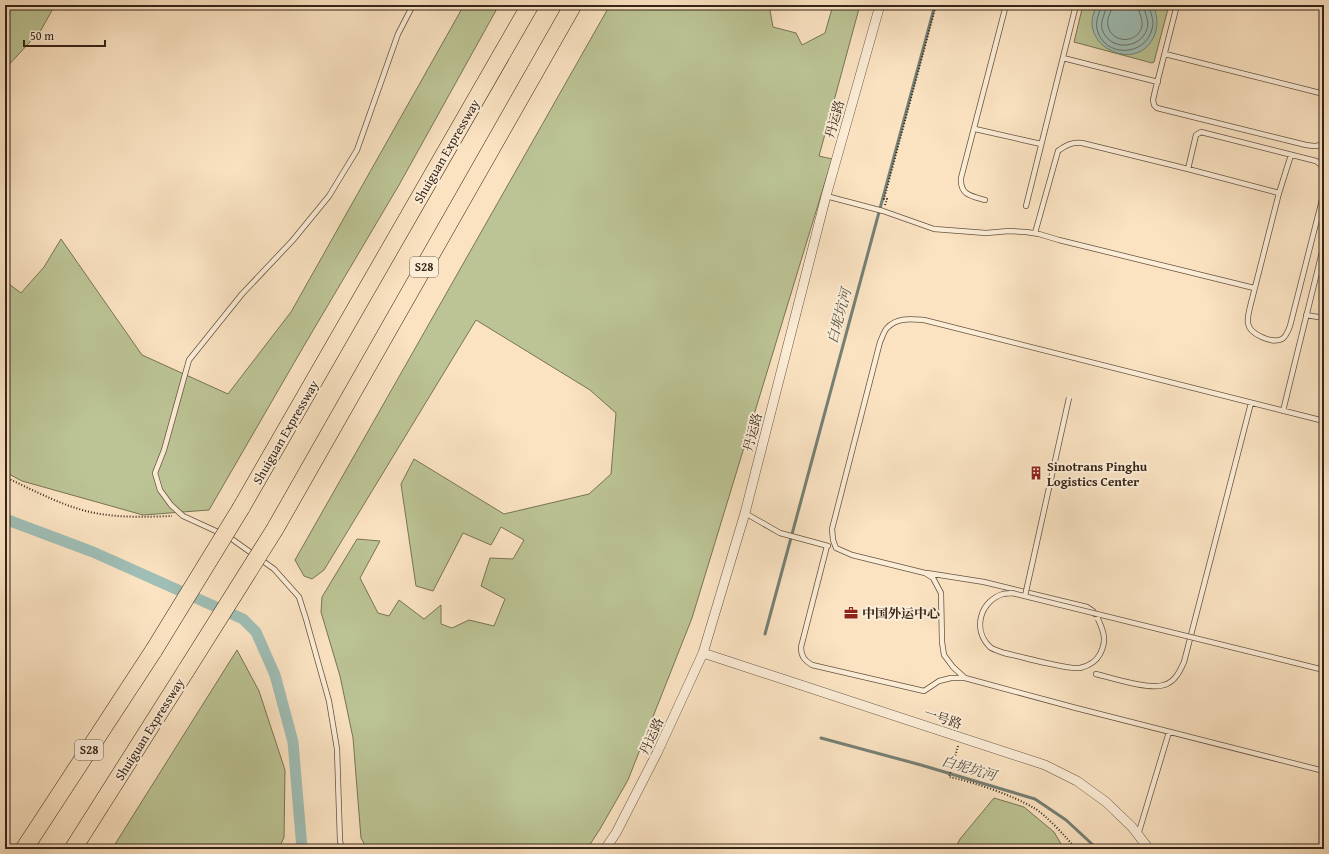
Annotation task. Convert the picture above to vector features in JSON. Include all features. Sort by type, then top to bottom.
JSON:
[{"type":"highway","name":"Shuiguan Expressway","points":[[24,849],[154,650],[241,508],[530,5]]},
{"type":"highway","name":"Shuiguan Expressway","points":[[73,849],[275,529],[573,5]]},
{"type":"street","name":"丹运路","points":[[605,849],[616,833],[658,753],[703,654],[744,513],[826,196],[880,5]]},
{"type":"street","name":"一号路","points":[[703,654],[1045,765],[1077,781],[1106,802],[1132,827],[1149,849]]},
{"type":"lane","points":[[342,849],[340,841],[337,749],[329,701],[299,597],[274,569],[242,546],[229,537],[184,516],[171,505],[160,490],[155,473],[164,450],[189,360],[242,294],[293,240],[329,196],[357,150],[398,34],[413,5]]},
{"type":"lane","points":[[985,200],[969,195],[960,186],[1006,5]]},
{"type":"lane","points":[[1026,206],[1076,5]]},
{"type":"lane","points":[[1178,5],[1153,100],[1154,105],[1157,108],[1306,145],[1320,145],[1324,140]]},
{"type":"lane","points":[[1165,54],[1324,94]]},
{"type":"lane","points":[[1063,58],[1158,82]]},
{"type":"lane","points":[[975,129],[1041,144]]},
{"type":"lane","points":[[1188,169],[1196,135],[1200,132],[1316,161],[1322,165],[1324,170]]},
{"type":"lane","points":[[1035,233],[1058,151],[1066,145],[1074,142],[1280,193]]},
{"type":"lane","points":[[1291,155],[1254,288],[1248,323],[1250,329],[1260,337],[1276,340],[1281,339],[1286,335],[1290,326],[1324,192]]},
{"type":"lane","points":[[826,196],[883,212],[934,229],[986,233],[1035,233],[1254,288]]},
{"type":"lane","points":[[1283,411],[1324,244]]},
{"type":"lane","points":[[1306,315],[1324,318]]},
{"type":"lane","points":[[836,548],[832,540],[832,529],[880,342],[887,328],[896,321],[907,318],[924,320],[1324,421]]},
{"type":"lane","points":[[1025,596],[1069,398]]},
{"type":"lane","points":[[1096,674],[1149,686],[1164,686],[1173,680],[1180,671],[1184,662],[1251,403]]},
{"type":"lane","points":[[744,513],[780,533],[836,548],[852,555],[925,573],[984,582],[1086,607],[1093,611],[1098,619],[1104,634],[1104,647],[1098,658],[1094,662],[1081,668],[1069,668],[994,649],[989,646],[982,635],[980,622],[982,610],[993,599],[1003,594],[1012,593],[1025,596],[1324,670]]},
{"type":"lane","points":[[827,546],[801,646],[801,654],[806,661],[812,665],[924,690],[940,681],[951,678],[965,678],[1324,771]]},
{"type":"lane","points":[[925,573],[933,578],[941,593],[942,642],[944,655],[953,667],[965,678]]},
{"type":"lane","points":[[1324,696],[1322,702],[1324,716]]},
{"type":"lane","points":[[1138,835],[1169,732]]},
{"type":"path","points":[[887,199],[884,199],[936,5]]},
{"type":"path","points":[[5,477],[62,503],[91,512],[135,518],[184,516]]},
{"type":"path","points":[[960,737],[950,778],[960,779],[1010,796],[1036,808],[1076,849]]},
{"type":"green space","points":[[5,5],[55,5],[41,30],[5,69]]},
{"type":"green space","points":[[464,5],[499,5],[399,185],[209,510],[143,515],[22,481],[5,472],[5,281],[21,293],[44,267],[61,239],[142,355],[228,394],[291,312]]},
{"type":"green space","points":[[610,5],[769,5],[773,27],[796,33],[802,45],[825,33],[833,5],[860,5],[819,156],[832,159],[692,618],[628,780],[587,849],[367,849],[361,838],[353,738],[340,676],[321,612],[322,597],[357,539],[380,541],[360,578],[378,613],[389,616],[399,600],[424,619],[441,605],[441,624],[452,628],[469,620],[494,626],[505,599],[481,586],[490,558],[513,559],[524,540],[501,527],[491,545],[463,533],[433,591],[416,586],[401,484],[414,459],[504,514],[589,494],[611,474],[616,413],[590,390],[476,320],[324,570],[312,579],[304,576],[295,560]]},
{"type":"green space","points":[[1083,5],[1169,5],[1154,62],[1152,63],[1074,42]]},
{"type":"green space","points":[[237,650],[259,691],[285,770],[284,837],[279,849],[112,849]]},
{"type":"green space","points":[[994,798],[1024,807],[1054,832],[1064,849],[955,849],[960,839]]},
{"type":"water","points":[[1098,5],[1152,5],[1157,20],[1157,27],[1155,34],[1147,47],[1135,53],[1123,54],[1110,50],[1100,42],[1094,32],[1092,19]]},
{"type":"waterway","name":"白坭坑河","points":[[765,634],[935,5]]},
{"type":"waterway","points":[[5,519],[93,552],[243,619],[256,632],[275,675],[293,742],[302,849]]},
{"type":"waterway","name":"白坭坑河","points":[[821,738],[921,765],[1035,799],[1066,820],[1092,844],[1095,849]]},
{"type":"place","name":"Sinotrans Pinghu Logistics Center","points":[[1036,473]]},
{"type":"place","name":"中国外运中心","points":[[851,613]]}]
